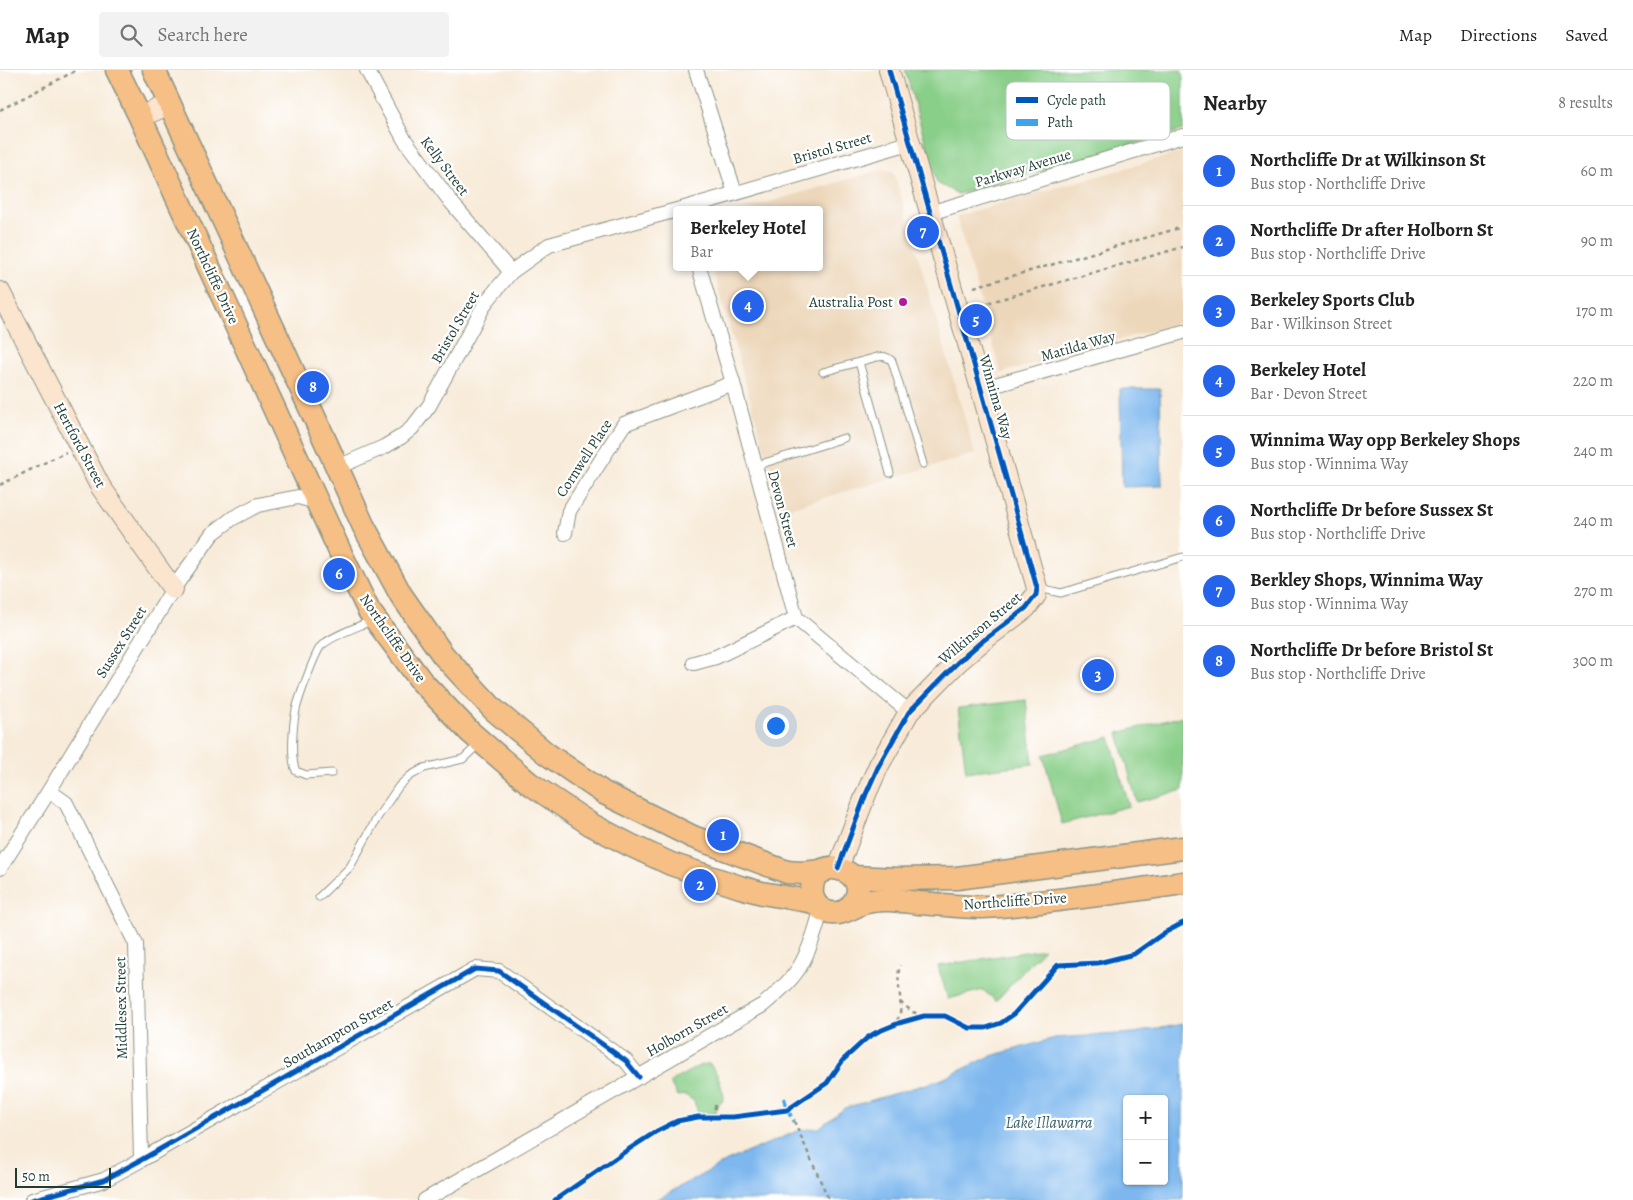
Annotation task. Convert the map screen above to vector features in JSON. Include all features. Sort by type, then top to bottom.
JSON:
[{"type":"main road","name":"Northcliffe Drive","points":[[117,70],[369,611],[422,682],[481,742],[536,789],[590,824],[672,864],[740,888],[818,906]]},
{"type":"main road","name":"Northcliffe Drive","points":[[154,70],[363,525],[401,595],[443,655],[494,710],[547,754],[604,794],[693,837],[787,872],[838,872],[897,879],[957,878],[1183,848]]},
{"type":"main road","points":[[838,872],[856,883],[856,898],[848,909],[837,914],[826,912],[818,906],[812,894],[812,884],[816,877],[838,872]]},
{"type":"main road","name":"Northcliffe Drive","points":[[848,909],[865,902],[883,900],[979,907],[1183,884]]},
{"type":"street","name":"Kelly Street","points":[[367,70],[404,138],[452,202],[511,272]]},
{"type":"street","points":[[696,70],[735,193]]},
{"type":"street","name":"Winnima Way","points":[[889,70],[982,390],[1036,588]]},
{"type":"street","points":[[140,116],[170,104]]},
{"type":"street","name":"Parkway Avenue","points":[[1170,140],[1183,136]]},
{"type":"street","name":"Parkway Avenue","points":[[930,213],[1170,140]]},
{"type":"street","name":"Bristol Street","points":[[693,206],[909,143]]},
{"type":"street","name":"Bristol Street","points":[[338,467],[384,447],[412,428],[429,406],[486,302],[511,272],[550,245],[673,212]]},
{"type":"street","name":"Devon Street","points":[[700,271],[796,618]]},
{"type":"street","name":"Hertford Street","points":[[0,292],[100,486],[173,589]]},
{"type":"street","name":"Matilda Way","points":[[982,390],[1183,332]]},
{"type":"street","name":"Cornwell Place","points":[[565,533],[569,511],[624,424],[732,384]]},
{"type":"street","name":"Sussex Street","points":[[0,868],[173,589],[212,534],[232,518],[258,505],[298,497],[317,502]]},
{"type":"street","name":"Wilkinson Street","points":[[838,872],[878,765],[909,712],[980,642],[1026,608],[1036,594],[1036,588]]},
{"type":"street","points":[[694,663],[716,657],[796,618],[909,712]]},
{"type":"street","name":"Middlesex Street","points":[[49,791],[66,803],[136,944],[141,1160]]},
{"type":"street","name":"Holborn Street","points":[[425,1200],[763,1005],[780,990],[798,969],[813,940],[818,906]]},
{"type":"street","name":"Southampton Street","points":[[32,1200],[104,1180],[475,969],[500,971],[626,1061],[640,1077]]},
{"type":"lane","points":[[823,372],[884,356],[889,358],[892,361],[923,464]]},
{"type":"lane","points":[[859,362],[890,473]]},
{"type":"lane","points":[[755,466],[844,438]]},
{"type":"lane","points":[[1036,588],[1061,593],[1183,557]]},
{"type":"lane","points":[[332,773],[306,775],[296,771],[293,765],[293,746],[296,710],[320,647],[328,641],[375,619]]},
{"type":"lane","points":[[319,897],[350,867],[377,818],[399,786],[410,776],[424,768],[463,759],[481,742]]},
{"type":"path","points":[[0,110],[78,70]]},
{"type":"path","points":[[974,287],[1183,227]]},
{"type":"path","points":[[966,309],[1183,247]]},
{"type":"path","points":[[0,485],[79,445]]},
{"type":"path","points":[[891,1026],[898,1019],[900,1001],[898,974],[900,965]]},
{"type":"path","points":[[900,1001],[913,1012],[924,1016],[934,1016]]},
{"type":"path","points":[[913,1020],[924,1016]]},
{"type":"path","points":[[884,1029],[906,1022]]},
{"type":"path","points":[[706,1117],[717,1117],[714,1106],[717,1103]]},
{"type":"path","points":[[794,1121],[829,1200]]},
{"type":"shaded area","points":[[1183,152],[1183,322],[1001,373],[956,216]]},
{"type":"shaded area","points":[[884,169],[894,173],[975,454],[782,510],[713,271],[823,271],[823,206],[756,206]]},
{"type":"green space","points":[[905,70],[1181,70],[1183,78],[1183,130],[1170,134],[1170,82],[1006,82],[1006,140],[1148,140],[958,194],[937,183]]},
{"type":"green space","points":[[1026,700],[1033,764],[966,772],[958,708]]},
{"type":"green space","points":[[1183,716],[1183,790],[1137,802],[1118,733]]},
{"type":"green space","points":[[1110,737],[1129,806],[1062,824],[1043,755]]},
{"type":"green space","points":[[1044,949],[996,1001],[983,990],[948,999],[938,966]]},
{"type":"green space","points":[[706,1064],[710,1064],[718,1076],[724,1096],[722,1102],[717,1106],[716,1114],[699,1115],[694,1101],[685,1095],[677,1096],[670,1082]]},
{"type":"water","points":[[1120,389],[1160,389],[1162,486],[1122,487]]},
{"type":"water","name":"Lake Illawarra","points":[[1183,1024],[1183,1200],[656,1200],[727,1161],[800,1130],[819,1128],[845,1108],[940,1080],[991,1056],[1055,1038],[1134,1033]]},
{"type":"marked path","points":[[784,1098],[787,1110],[794,1121]]},
{"type":"cycle path","points":[[838,868],[879,765],[909,712],[957,663],[1026,608],[1036,595],[1037,588],[889,70]]},
{"type":"cycle path","points":[[555,1200],[623,1153],[657,1131],[677,1121],[698,1117],[733,1117],[787,1110],[827,1083],[843,1060],[867,1038],[877,1032],[924,1016],[945,1016],[969,1028],[986,1028],[1001,1023],[1014,1014],[1058,965],[1098,963],[1134,954],[1164,933],[1183,923]]},
{"type":"cycle path","points":[[32,1200],[104,1180],[475,969],[499,971],[626,1061],[639,1077]]},
{"type":"place","name":"Berkley Shops, Winnima Way","points":[[923,232]]},
{"type":"place","name":"Australia Post","points":[[903,302]]},
{"type":"place","name":"Berkeley Hotel","points":[[748,306]]},
{"type":"place","name":"Winnima Way opp Berkeley Shops","points":[[976,320]]},
{"type":"place","name":"Northcliffe Dr before Bristol St","points":[[313,387]]},
{"type":"place","name":"Northcliffe Dr before Sussex St","points":[[339,574]]},
{"type":"place","name":"Berkeley Sports Club","points":[[1098,675]]},
{"type":"place","name":"Northcliffe Dr at Wilkinson St","points":[[723,835]]},
{"type":"place","name":"Northcliffe Dr after Holborn St","points":[[700,885]]}]
